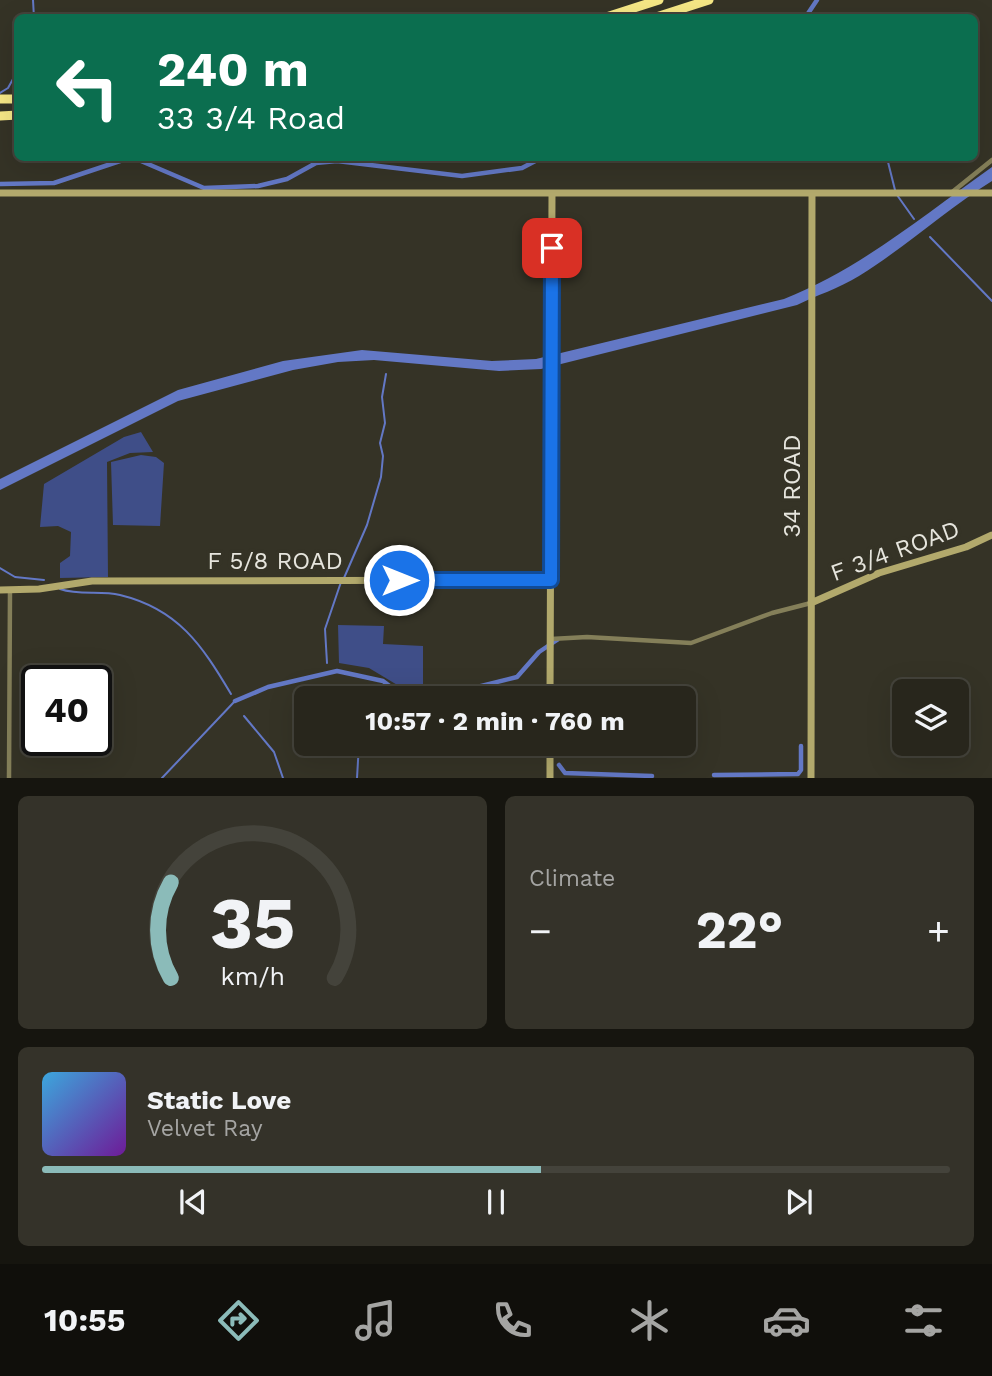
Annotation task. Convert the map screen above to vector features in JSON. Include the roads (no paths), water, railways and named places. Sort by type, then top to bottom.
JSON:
[{"type":"highway","points":[[615,14],[659,0]]},
{"type":"highway","points":[[665,14],[709,0]]},
{"type":"street","points":[[954,193],[992,160]]},
{"type":"street","points":[[0,193],[992,193]]},
{"type":"street","points":[[550,686],[552,194]]},
{"type":"street","name":"34 ROAD","points":[[811,778],[812,194]]},
{"type":"street","name":"F 3/4 ROAD","points":[[811,603],[879,573],[966,547],[992,535]]},
{"type":"street","name":"F 5/8 ROAD","points":[[0,590],[92,581],[551,580]]},
{"type":"street","points":[[9,778],[10,590]]},
{"type":"street","points":[[551,639],[587,637],[691,643],[772,613],[811,603]]},
{"type":"street","points":[[550,756],[550,778]]},
{"type":"waterway","points":[[33,0],[34,14]]},
{"type":"waterway","points":[[808,14],[817,0]]},
{"type":"waterway","points":[[0,93],[8,88],[14,77]]},
{"type":"waterway","points":[[0,184],[54,183],[120,161]]},
{"type":"waterway","points":[[141,161],[204,188],[258,186],[287,179],[316,163],[337,161]]},
{"type":"waterway","points":[[337,161],[462,176],[522,168],[535,161]]},
{"type":"waterway","points":[[888,161],[895,190]]},
{"type":"waterway","points":[[897,195],[914,219]]},
{"type":"waterway","points":[[930,237],[992,301]]},
{"type":"waterway","points":[[344,578],[367,525],[381,477],[383,456],[380,443],[385,423],[382,397],[386,374]]},
{"type":"waterway","points":[[0,568],[15,577],[44,580]]},
{"type":"waterway","points":[[327,663],[325,629],[341,582]]},
{"type":"waterway","points":[[60,589],[120,595],[158,609],[186,631],[210,660],[231,694]]},
{"type":"waterway","points":[[481,686],[517,677],[539,652],[557,640]]},
{"type":"waterway","points":[[235,701],[268,687],[337,671],[383,681],[390,686]]},
{"type":"waterway","points":[[162,778],[235,701]]},
{"type":"waterway","points":[[244,716],[274,752],[283,778]]},
{"type":"waterway","points":[[714,775],[798,774],[801,770],[801,746]]},
{"type":"waterway","points":[[357,778],[358,756]]},
{"type":"waterway","points":[[559,765],[565,773],[652,776]]}]
